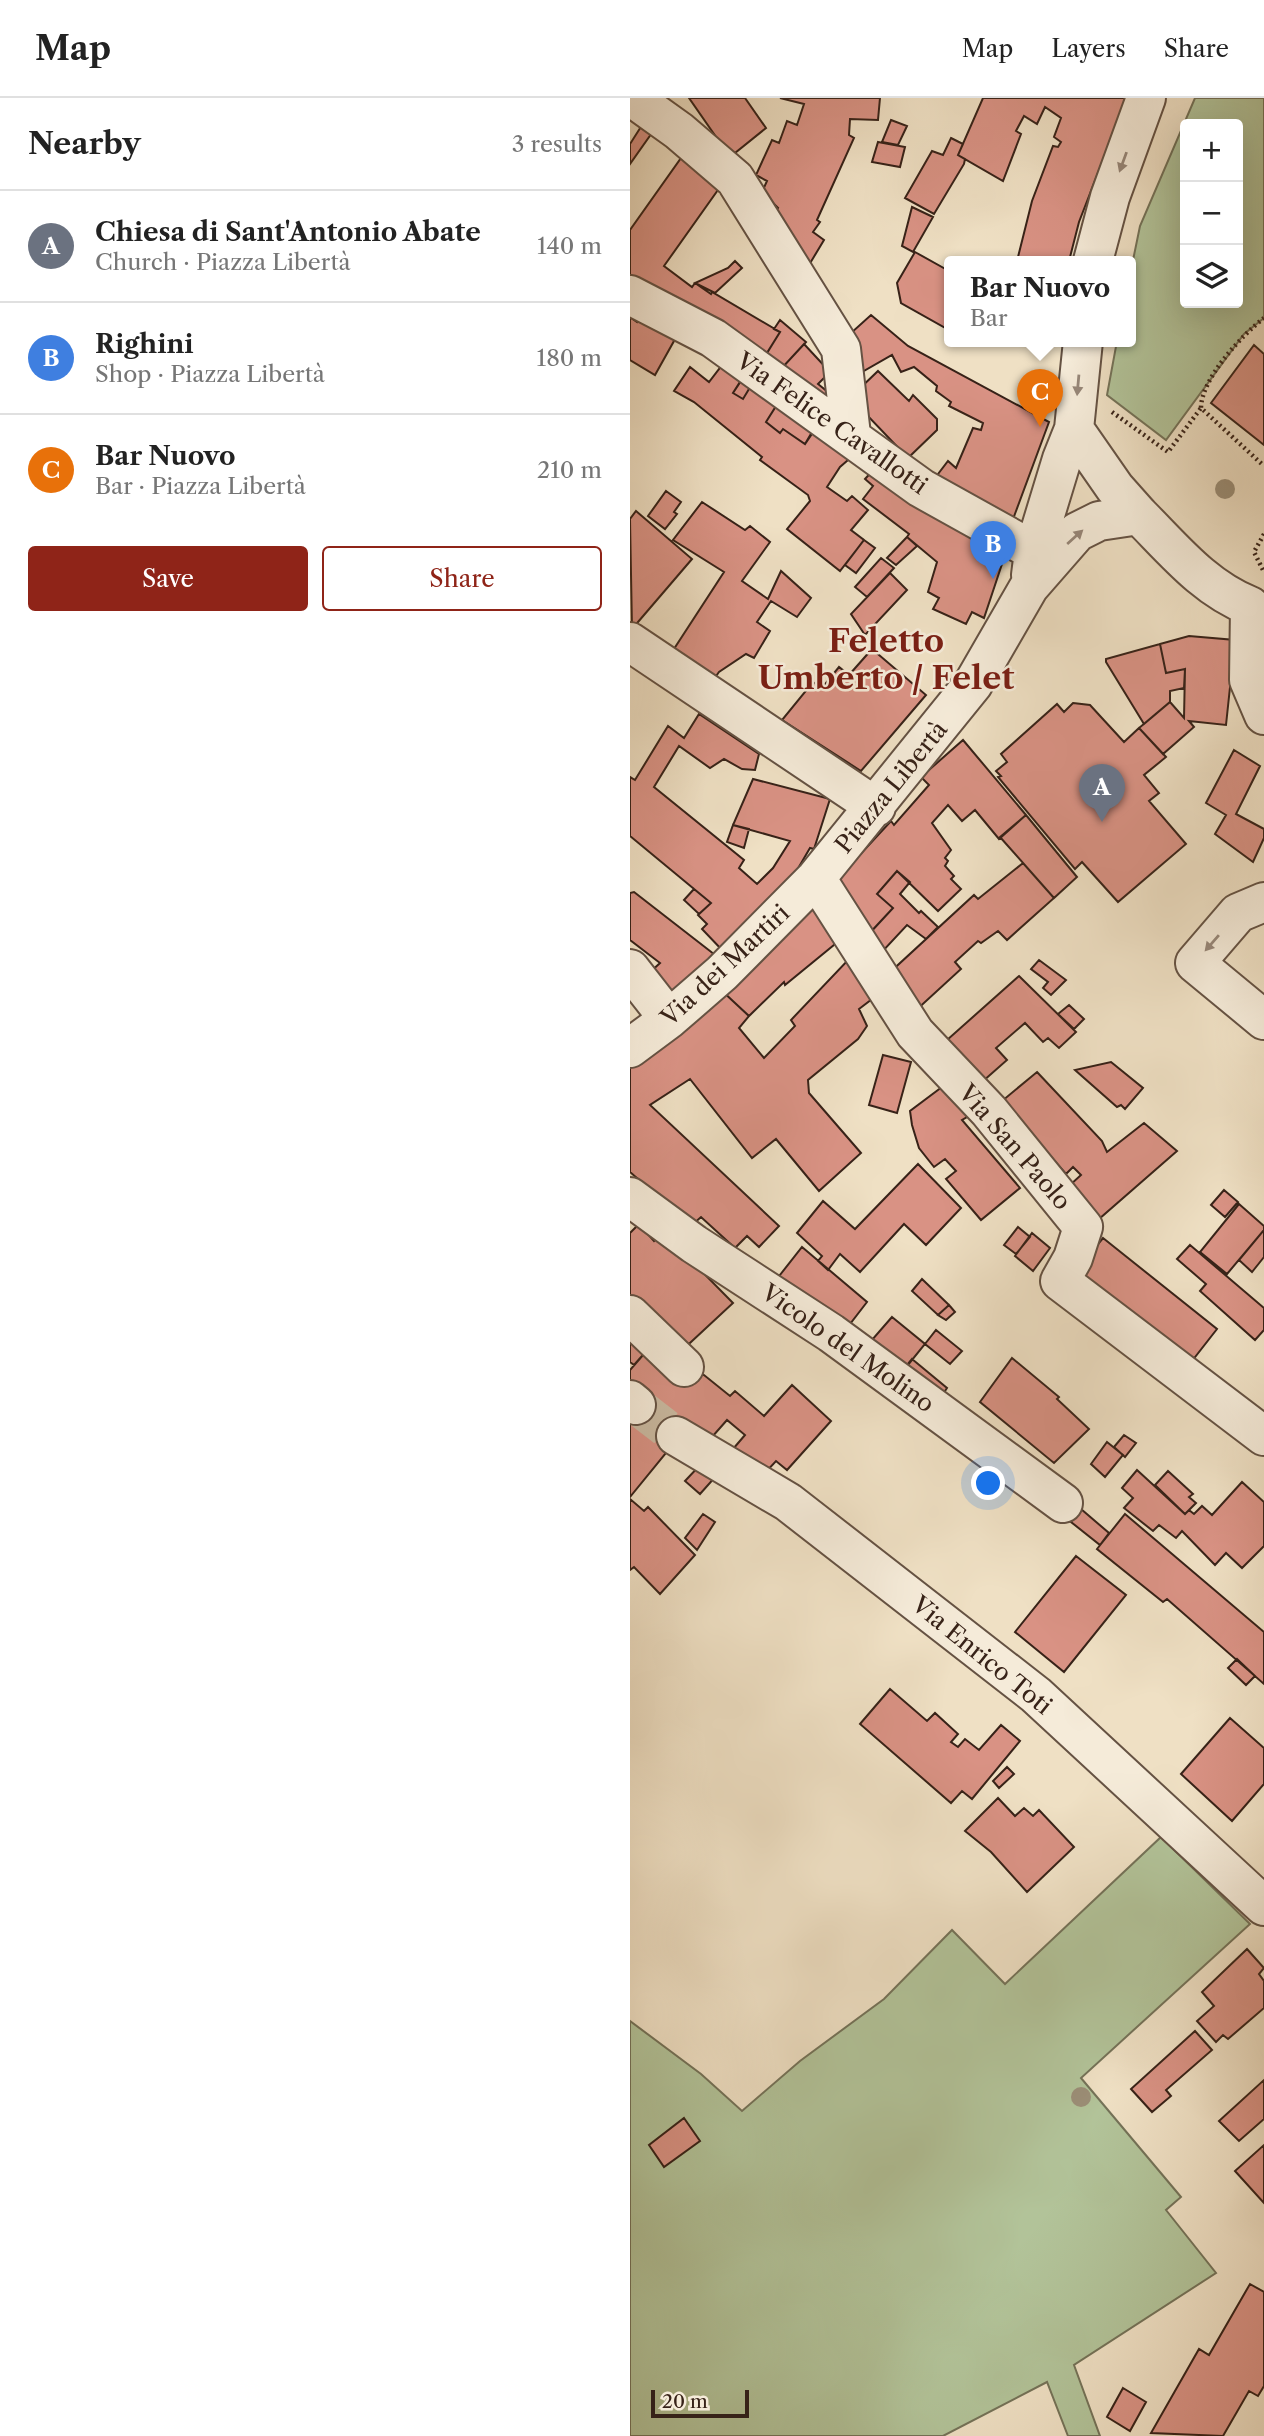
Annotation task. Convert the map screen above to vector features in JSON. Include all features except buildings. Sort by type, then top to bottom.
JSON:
[{"type":"street","points":[[633,98],[679,131],[735,179],[841,349],[851,435]]},
{"type":"street","points":[[1094,256],[1110,197],[1146,98]]},
{"type":"street","name":"Via Felice Cavallotti","points":[[630,295],[713,338],[851,435],[1032,569]]},
{"type":"street","name":"Piazza Libertà","points":[[816,878],[973,684],[1032,569],[1062,459],[1074,429],[1082,347]]},
{"type":"street","points":[[1074,429],[1115,488],[1199,575],[1225,596],[1260,594],[1249,680],[1264,715]]},
{"type":"street","name":"Piazza Libertà","points":[[1032,569],[1077,532],[1098,522],[1139,514]]},
{"type":"street","points":[[630,642],[876,807]]},
{"type":"street","name":"Via dei Martiri","points":[[630,1048],[669,1019],[722,973],[816,878]]},
{"type":"street","name":"Via San Paolo","points":[[816,878],[915,1033],[989,1111],[1083,1227],[1073,1258],[1060,1281],[1264,1436]]},
{"type":"street","points":[[1264,902],[1238,913],[1195,963],[1264,1020]]},
{"type":"street","points":[[630,969],[669,1019]]},
{"type":"street","name":"Vicolo del Molino","points":[[630,1197],[694,1244],[831,1333],[1063,1503]]},
{"type":"street","points":[[630,1315],[684,1367]]},
{"type":"street","name":"Via Enrico Toti","points":[[676,1436],[788,1502],[1036,1695],[1264,1906]]},
{"type":"path","points":[[1104,406],[1168,453],[1201,408],[1201,395],[1208,384],[1244,334],[1264,317]]},
{"type":"path","points":[[1201,408],[1264,466]]},
{"type":"path","points":[[1260,594],[1254,552],[1264,534]]},
{"type":"green space","points":[[1195,98],[1264,98],[1264,318],[1244,334],[1166,440],[1107,395],[1116,347],[1136,347],[1136,256],[1134,256],[1140,226],[1180,133],[1180,308],[1243,308],[1243,119],[1186,119]]},
{"type":"green space","points":[[1161,1837],[1250,1924],[1081,2078],[1181,2197],[1166,2210],[1216,2273],[1074,2365],[1100,2436],[1068,2436],[1047,2382],[943,2436],[630,2436],[630,2021],[701,2074],[742,2111],[800,2061],[884,1999],[952,1930],[1005,1984]]},
{"type":"tunnel","points":[[636,1405],[676,1436]]},
{"type":"place","name":"Bar Nuovo","points":[[1040,427]]},
{"type":"place","name":"Righini","points":[[993,579]]},
{"type":"place","name":"Chiesa di Sant'Antonio Abate","points":[[1102,822]]},
{"type":"district","name":"Feletto Umberto / Felet","points":[[886,658]]}]
